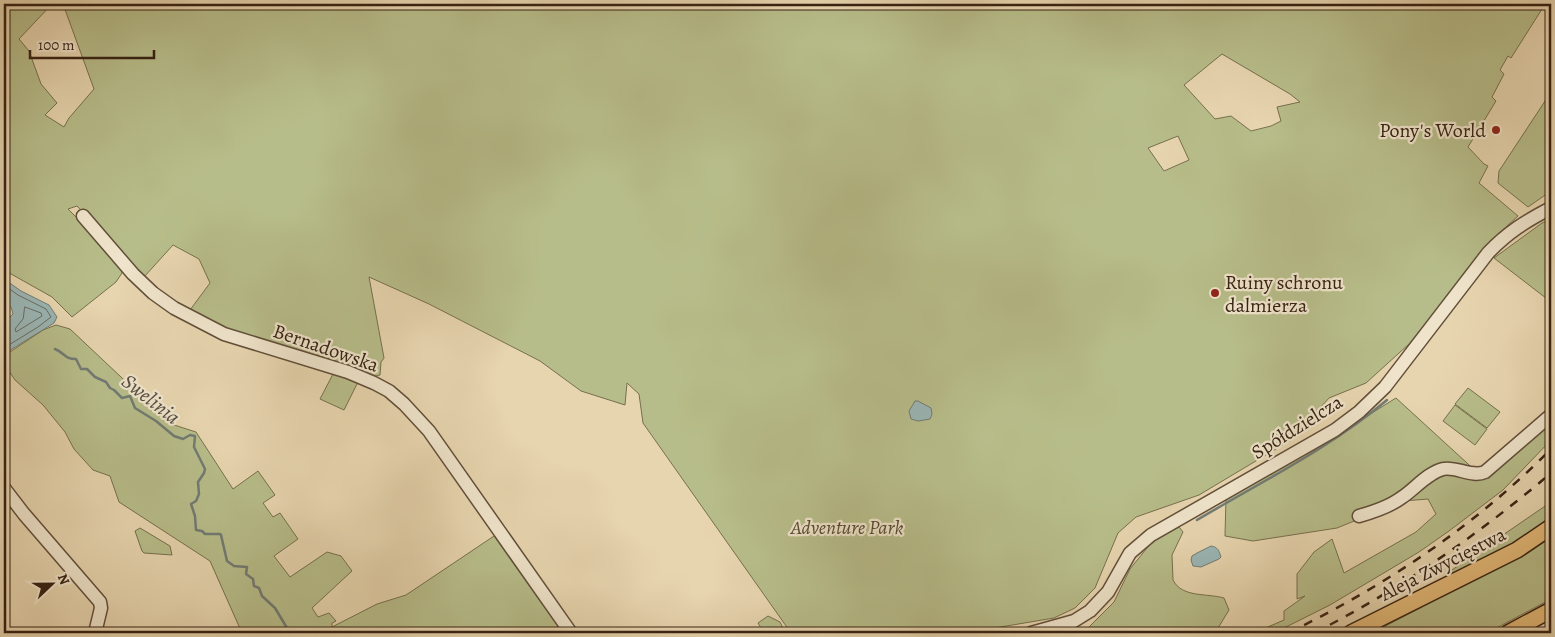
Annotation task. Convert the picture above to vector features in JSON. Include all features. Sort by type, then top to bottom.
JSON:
[{"type":"main road","name":"Aleja Zwycięstwa","points":[[1351,633],[1517,550],[1551,527]]},
{"type":"main road","points":[[1508,633],[1551,610]]},
{"type":"street","name":"Spółdzielcza","points":[[1031,633],[1074,621],[1090,612],[1108,592],[1130,553],[1151,535],[1335,430],[1358,412],[1385,387],[1488,253],[1505,235],[1551,208]]},
{"type":"street","name":"Bernadowska","points":[[83,216],[133,274],[153,293],[174,308],[224,334],[348,372],[379,385],[396,396],[429,431],[571,633]]},
{"type":"street","points":[[1358,516],[1376,511],[1400,499],[1441,470],[1449,469],[1478,474],[1484,472],[1551,415]]},
{"type":"street","points":[[4,488],[100,602],[101,608],[95,633]]},
{"type":"green space","name":"Adventure Park","points":[[4,4],[52,4],[19,39],[29,51],[41,84],[57,103],[45,115],[64,127],[69,118],[94,89],[63,4],[1541,4],[1542,9],[1511,58],[1508,56],[1500,70],[1504,74],[1492,97],[1496,101],[1468,147],[1488,166],[1479,183],[1518,216],[1494,238],[1409,344],[1366,383],[1329,398],[1291,440],[1199,495],[1136,517],[1118,533],[1095,588],[1075,608],[1054,618],[965,633],[791,633],[643,423],[639,394],[627,383],[625,405],[581,391],[540,361],[429,304],[369,277],[384,358],[381,362],[380,375],[372,377],[223,327],[190,310],[210,283],[199,259],[173,245],[144,277],[77,206],[68,209],[120,261],[122,273],[116,282],[72,317],[52,297],[4,270]],"holes":[[[1222,54],[1290,94],[1300,102],[1277,107],[1281,121],[1271,126],[1251,131],[1231,116],[1215,119],[1184,85]],[[1178,136],[1189,160],[1164,171],[1148,148]]]},
{"type":"green space","points":[[1551,92],[1551,191],[1528,207],[1498,183],[1499,171]]},
{"type":"green space","points":[[1551,219],[1551,302],[1494,258],[1542,223]]},
{"type":"green space","points":[[56,325],[70,329],[171,424],[196,432],[233,489],[258,471],[275,495],[263,503],[273,517],[280,513],[298,539],[274,556],[290,577],[327,552],[341,556],[352,571],[312,608],[318,617],[329,613],[336,621],[332,623],[332,627],[377,604],[406,595],[494,536],[563,633],[242,633],[210,561],[119,502],[110,476],[93,470],[74,449],[65,432],[43,405],[15,380],[9,371],[4,375],[4,356],[43,330]]},
{"type":"green space","points":[[333,374],[358,382],[344,410],[320,399]]},
{"type":"green space","points":[[1468,388],[1500,412],[1487,428],[1455,404]]},
{"type":"green space","points":[[1396,398],[1479,474],[1551,418],[1551,440],[1503,490],[1419,552],[1330,605],[1286,627],[1271,633],[1254,633],[1284,620],[1284,611],[1305,596],[1297,599],[1297,574],[1314,552],[1332,539],[1344,573],[1416,532],[1436,514],[1428,499],[1403,501],[1337,528],[1253,541],[1225,536],[1226,498],[1312,450]]},
{"type":"green space","points":[[1455,405],[1487,429],[1475,445],[1443,421]]},
{"type":"green space","points":[[1551,502],[1551,599],[1487,633],[1372,633],[1422,607],[1449,572]]},
{"type":"green space","points":[[1179,527],[1183,532],[1172,555],[1173,580],[1182,590],[1224,598],[1229,610],[1215,633],[1068,633],[1087,629],[1114,602],[1130,569],[1151,543]]},
{"type":"green space","points":[[140,528],[170,546],[172,555],[144,553],[135,531]]},
{"type":"green space","points":[[768,616],[780,622],[782,631],[770,634],[762,630],[758,623]]},
{"type":"water","points":[[4,279],[21,291],[49,305],[57,317],[54,323],[4,354],[4,323],[13,314],[11,307],[4,303]]},
{"type":"water","points":[[915,401],[931,408],[932,414],[930,419],[918,421],[911,419],[909,411]]},
{"type":"water","points":[[1211,546],[1217,548],[1221,557],[1201,567],[1193,566],[1192,556]]},
{"type":"waterway","name":"Swelinia","points":[[55,349],[67,357],[76,359],[81,369],[87,369],[95,377],[106,382],[122,398],[130,396],[135,408],[156,421],[174,436],[183,439],[190,435],[195,436],[194,447],[205,469],[198,482],[199,494],[196,501],[191,504],[195,516],[196,530],[202,531],[205,534],[221,535],[227,561],[234,566],[247,567],[246,574],[253,579],[254,586],[259,588],[262,596],[275,608],[290,633]]},
{"type":"waterway","points":[[1197,520],[1319,449],[1387,400]]},
{"type":"railway","points":[[1288,633],[1324,615],[1394,574],[1460,529],[1522,477],[1551,449]]},
{"type":"railway","points":[[1314,633],[1377,599],[1437,560],[1495,518],[1551,473]]},
{"type":"place","name":"Pony's World","points":[[1496,130]]},
{"type":"place","name":"Ruiny schronu dalmierza","points":[[1215,293]]}]
